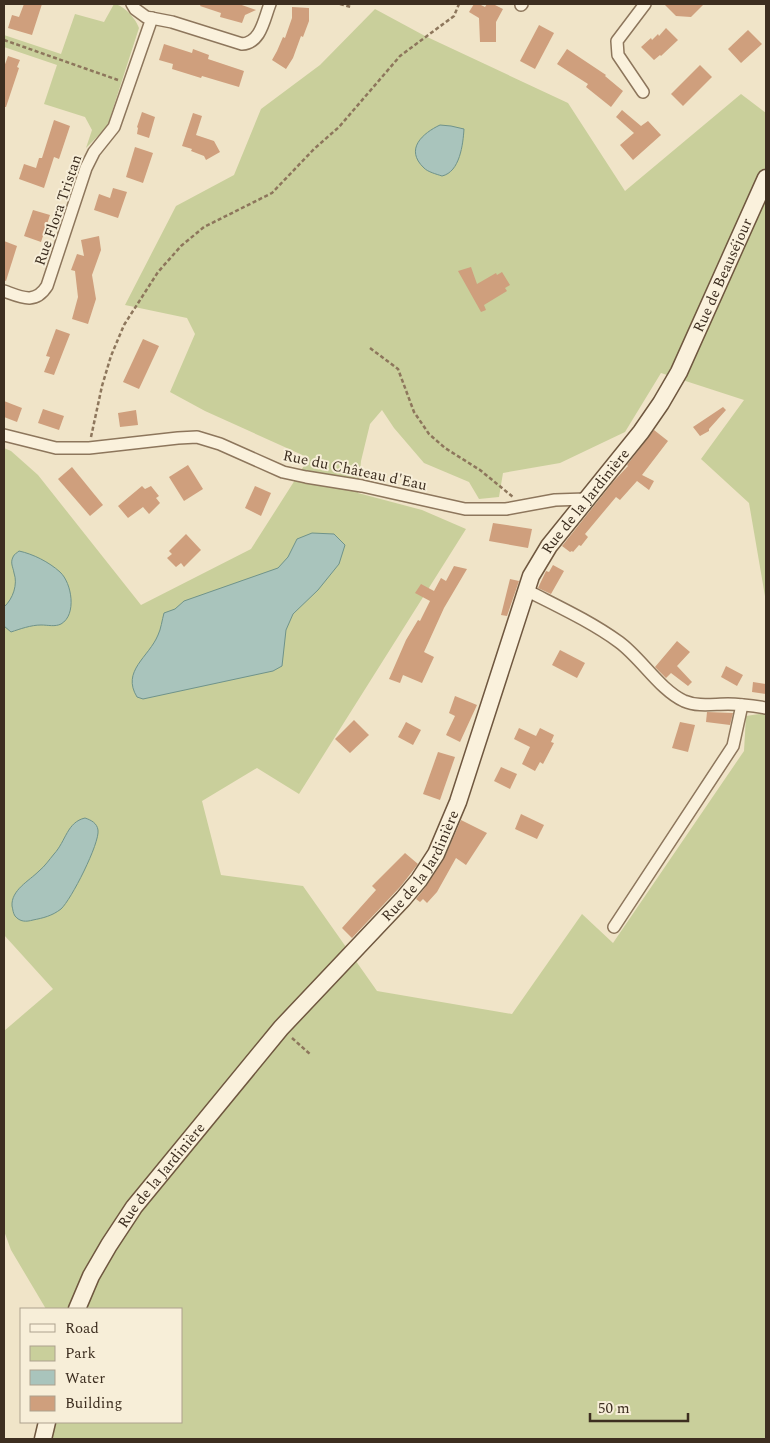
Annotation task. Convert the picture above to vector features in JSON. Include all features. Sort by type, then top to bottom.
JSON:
[{"type":"street","points":[[132,4],[141,14],[152,18],[172,22],[230,41],[247,44],[257,37],[270,4]]},
{"type":"street","points":[[643,92],[618,55],[617,41],[645,4]]},
{"type":"street","name":"Rue Flora Tristan","points":[[4,291],[22,297],[33,298],[38,296],[47,286],[90,159],[114,127],[152,18]]},
{"type":"street","name":"Rue de Beauséjour","points":[[679,372],[766,178]]},
{"type":"street","name":"Rue de la Jardinière","points":[[77,1308],[91,1276],[109,1244],[134,1207],[281,1028],[403,899],[419,880],[436,854],[458,802],[531,576],[549,546],[641,432],[679,372]]},
{"type":"street","name":"Rue du Château d'Eau","points":[[4,435],[56,448],[89,448],[197,437],[220,444],[283,472],[362,486],[465,510],[506,509],[555,500],[586,499]]},
{"type":"street","points":[[526,590],[619,642],[646,666],[664,686],[682,700],[697,705],[742,705],[766,708]]},
{"type":"street","points":[[614,927],[733,746],[742,705]]},
{"type":"street","points":[[43,1439],[47,1423]]},
{"type":"path","points":[[340,4],[351,8]]},
{"type":"path","points":[[89,448],[102,386],[111,356],[124,325],[158,272],[181,246],[204,227],[272,192],[314,149],[339,127],[400,56],[454,16],[459,4]]},
{"type":"path","points":[[4,40],[130,84]]},
{"type":"path","points":[[370,348],[398,369],[414,412],[429,434],[445,448],[480,470],[524,506]]},
{"type":"path","points":[[281,1028],[311,1055]]},
{"type":"green space","points":[[114,4],[122,7],[129,13],[139,28],[107,127],[86,148],[92,130],[85,117],[44,104],[57,65],[4,47],[4,35],[61,54],[75,14],[104,22]]},
{"type":"green space","points":[[375,9],[425,36],[568,103],[625,191],[741,94],[766,113],[766,602],[749,503],[701,459],[744,400],[661,373],[625,432],[560,463],[503,473],[499,497],[479,499],[469,482],[424,463],[394,428],[382,410],[370,424],[361,461],[358,493],[422,510],[466,529],[299,794],[257,768],[202,801],[221,875],[303,886],[377,991],[512,1014],[582,914],[613,943],[744,751],[746,716],[766,713],[766,1439],[45,1439],[49,1423],[182,1423],[182,1308],[45,1308],[11,1250],[4,1231],[4,1031],[53,989],[4,935],[4,448],[11,451],[38,475],[141,605],[251,549],[309,458],[205,411],[170,392],[195,334],[187,318],[125,305],[176,206],[234,175],[261,109],[320,65]],"holes":[[[463,129],[461,150],[452,165],[442,176],[424,168],[416,156]]]},
{"type":"water","points":[[440,125],[464,129],[457,163],[453,169],[442,176],[426,169],[418,161],[416,154],[418,142],[422,137]]},
{"type":"water","points":[[312,533],[334,534],[345,545],[339,564],[318,590],[293,614],[286,630],[282,666],[273,671],[143,699],[137,697],[133,688],[132,679],[134,672],[154,643],[161,627],[164,613],[175,609],[184,601],[278,568],[288,557],[297,539]]},
{"type":"water","points":[[19,551],[46,562],[56,568],[64,577],[70,591],[71,606],[66,620],[61,624],[26,627],[11,632],[4,626],[4,607],[10,600],[15,586],[12,559]]},
{"type":"water","points":[[85,818],[96,825],[98,830],[97,837],[84,871],[66,904],[58,911],[47,916],[28,921],[17,918],[14,915],[12,906],[14,895],[21,886],[47,863],[74,823]]},
{"type":"building","points":[[24,4],[42,4],[32,35],[8,28],[12,15],[19,17]]},
{"type":"building","points":[[201,4],[239,4],[256,10],[245,15],[242,23],[220,17],[221,13],[200,6]]},
{"type":"building","points":[[474,4],[485,7],[487,4],[493,4],[503,9],[496,22],[496,42],[480,42],[479,18],[469,12]]},
{"type":"building","points":[[664,4],[704,4],[691,17],[676,16]]},
{"type":"building","points":[[292,7],[309,8],[309,21],[293,58],[286,69],[272,60],[283,37],[285,38],[292,18]]},
{"type":"building","points":[[539,25],[554,33],[535,69],[520,61]]},
{"type":"building","points":[[666,28],[678,40],[654,60],[641,47],[651,38],[652,40],[658,34],[659,36]]},
{"type":"building","points":[[748,30],[762,44],[741,63],[728,49]]},
{"type":"building","points":[[164,44],[192,53],[193,49],[209,55],[208,59],[244,71],[239,87],[172,69],[173,64],[159,60]]},
{"type":"building","points":[[567,49],[606,75],[623,91],[611,107],[586,87],[588,84],[557,64]]},
{"type":"building","points":[[8,56],[20,60],[6,107],[4,107],[4,67]]},
{"type":"building","points":[[700,65],[712,77],[683,106],[671,94]]},
{"type":"building","points":[[622,110],[641,126],[648,121],[661,135],[633,160],[620,145],[634,133],[616,117]]},
{"type":"building","points":[[142,112],[155,117],[149,138],[137,134],[137,127]]},
{"type":"building","points":[[193,113],[202,116],[196,135],[214,141],[220,152],[206,160],[204,156],[191,151],[192,149],[182,146]]},
{"type":"building","points":[[54,120],[70,126],[59,159],[54,157],[44,188],[19,179],[24,164],[36,168],[39,158],[42,158]]},
{"type":"building","points":[[135,147],[153,153],[143,183],[126,177]]},
{"type":"building","points":[[113,188],[127,192],[118,218],[94,210],[99,194],[110,198]]},
{"type":"building","points":[[33,210],[50,215],[41,242],[24,236]]},
{"type":"building","points":[[99,236],[101,250],[92,275],[96,299],[88,324],[72,319],[78,297],[75,271],[71,270],[77,254],[84,256],[81,240]]},
{"type":"building","points":[[4,241],[17,246],[6,281],[4,280]]},
{"type":"building","points":[[471,267],[477,284],[496,273],[497,275],[502,272],[510,285],[505,288],[507,291],[484,305],[486,310],[481,312],[458,271]]},
{"type":"building","points":[[56,329],[70,334],[54,375],[44,372],[50,357],[46,356]]},
{"type":"building","points":[[143,339],[159,346],[139,389],[123,382]]},
{"type":"building","points":[[4,401],[22,408],[17,422],[4,417]]},
{"type":"building","points":[[723,407],[726,410],[709,431],[700,436],[693,427]]},
{"type":"building","points":[[43,409],[64,416],[59,430],[38,423]]},
{"type":"building","points":[[136,410],[138,425],[120,427],[118,413]]},
{"type":"building","points":[[654,430],[668,441],[642,475],[654,481],[649,490],[637,481],[620,500],[616,497],[585,534],[588,537],[581,546],[579,545],[573,552],[570,552],[562,546],[628,466]]},
{"type":"building","points":[[188,465],[203,489],[184,501],[169,477]]},
{"type":"building","points":[[72,467],[103,505],[90,516],[58,479]]},
{"type":"building","points":[[142,486],[145,489],[151,486],[159,496],[156,498],[160,503],[149,514],[143,507],[128,518],[118,506]]},
{"type":"building","points":[[255,486],[271,493],[261,516],[245,508]]},
{"type":"building","points":[[493,523],[532,529],[528,548],[489,541]]},
{"type":"building","points":[[186,534],[201,550],[184,567],[181,563],[176,567],[167,558],[172,554],[169,551]]},
{"type":"building","points":[[553,565],[564,571],[551,594],[538,588],[546,571],[549,572]]},
{"type":"building","points":[[454,566],[467,569],[444,608],[424,652],[434,657],[422,683],[403,675],[400,683],[389,679],[406,640],[418,620],[420,621],[430,601],[415,593],[421,584],[434,591],[441,578],[446,581]]},
{"type":"building","points":[[510,579],[519,581],[507,616],[501,615]]},
{"type":"building","points":[[677,641],[690,652],[677,666],[692,682],[688,686],[671,673],[666,678],[655,667]]},
{"type":"building","points":[[560,650],[585,663],[577,678],[552,665]]},
{"type":"building","points":[[726,666],[743,675],[737,686],[721,677]]},
{"type":"building","points":[[753,682],[766,684],[766,694],[752,692]]},
{"type":"building","points":[[455,696],[477,705],[460,742],[446,735],[455,716],[449,713]]},
{"type":"building","points":[[707,712],[733,713],[730,725],[706,722]]},
{"type":"building","points":[[354,720],[369,735],[350,753],[335,739]]},
{"type":"building","points":[[406,722],[421,730],[413,745],[398,737]]},
{"type":"building","points":[[680,722],[695,725],[688,752],[672,748]]},
{"type":"building","points":[[519,728],[536,736],[540,728],[554,735],[551,742],[554,743],[543,764],[540,762],[535,771],[522,764],[530,747],[514,739]]},
{"type":"building","points":[[438,752],[455,757],[440,800],[423,794]]},
{"type":"building","points":[[501,767],[517,774],[510,789],[494,781]]},
{"type":"building","points":[[521,814],[544,825],[537,839],[515,829]]},
{"type":"building","points":[[461,820],[487,833],[466,865],[456,858],[437,892],[427,903],[423,899],[420,902],[416,899],[444,859]]},
{"type":"building","points":[[405,853],[418,864],[401,886],[352,938],[342,928],[376,890],[372,886]]}]
